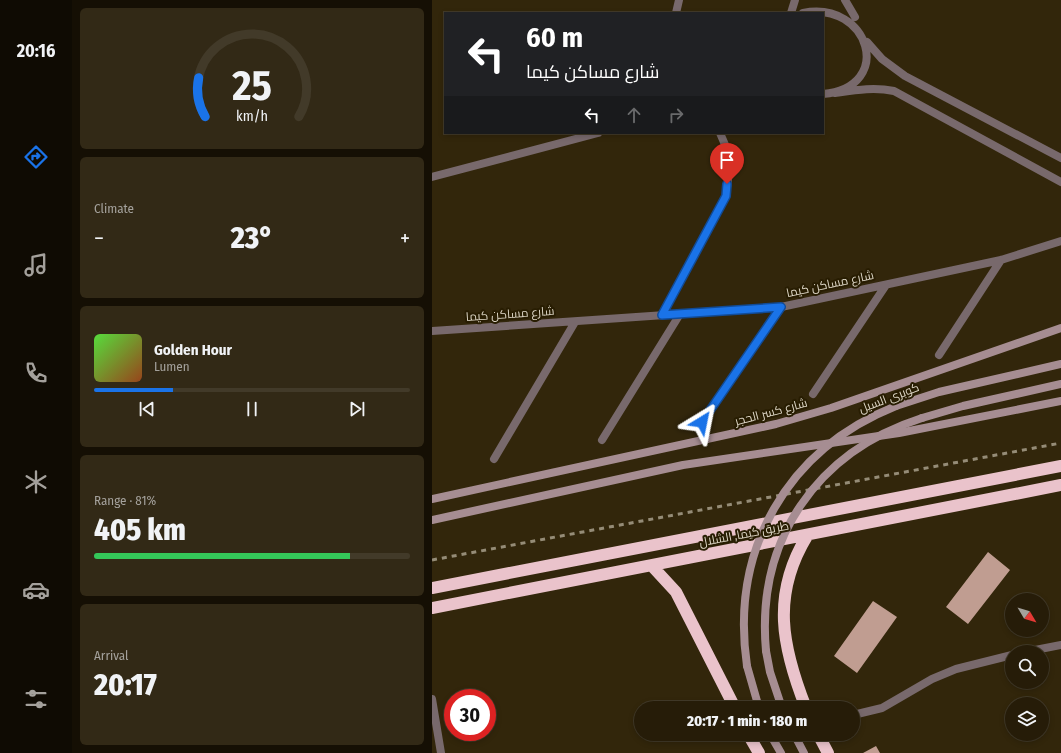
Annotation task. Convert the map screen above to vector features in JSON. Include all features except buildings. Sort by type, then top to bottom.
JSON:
[{"type":"highway","name":"طريق كيما, الشلال","points":[[432,588],[1061,466]]},
{"type":"highway","name":"طريق كيما, الشلال","points":[[432,608],[807,536],[1061,485]]},
{"type":"highway","points":[[804,701],[787,650],[783,610],[784,595],[792,564],[807,536]]},
{"type":"highway","points":[[652,566],[676,592],[731,701]]},
{"type":"highway","points":[[752,741],[759,753]]},
{"type":"highway","points":[[822,741],[828,753]]},
{"type":"main road","name":"شارع كسر الحجر","points":[[432,499],[776,424],[831,408],[1061,328]]},
{"type":"main road","name":"كوبرى السيل","points":[[757,701],[747,666],[743,627],[746,587],[756,549],[772,512],[794,479],[821,450],[853,426],[870,416],[939,392],[1061,364]]},
{"type":"main road","points":[[780,701],[770,672],[766,651],[764,610],[768,584],[777,551],[795,514],[819,482],[849,454],[884,432],[922,418],[963,406],[1061,384]]},
{"type":"main road","points":[[432,520],[683,465],[899,432],[1061,401]]},
{"type":"main road","points":[[774,741],[781,753]]},
{"type":"main road","points":[[798,741],[804,753]]},
{"type":"street","points":[[676,12],[678,0]]},
{"type":"street","points":[[791,12],[795,0]]},
{"type":"street","points":[[845,0],[860,26],[867,42],[882,58],[905,76],[1061,158]]},
{"type":"street","points":[[806,12],[815,8],[832,8],[848,14],[860,26]]},
{"type":"street","points":[[835,93],[850,86],[861,74],[867,59],[867,42]]},
{"type":"street","points":[[824,94],[865,88],[880,88],[894,91],[1061,182]]},
{"type":"street","points":[[432,177],[594,134]]},
{"type":"street","points":[[662,315],[726,196],[729,171],[726,147],[720,134]]},
{"type":"street","name":"شارع مساكن كيما","points":[[432,331],[781,307],[1001,260],[1061,241]]},
{"type":"street","points":[[938,355],[1001,260]]},
{"type":"street","points":[[813,394],[886,285]]},
{"type":"street","points":[[702,422],[781,307]]},
{"type":"street","points":[[602,440],[680,314]]},
{"type":"street","points":[[494,459],[575,322]]},
{"type":"street","points":[[1049,647],[1061,645]]},
{"type":"street","points":[[860,713],[882,708],[932,679],[956,669],[1005,657]]},
{"type":"street","points":[[432,699],[442,753]]},
{"type":"railway","points":[[432,560],[1061,443]]},
{"type":"route","points":[[702,422],[781,307],[662,315],[726,196],[727,184]]}]
